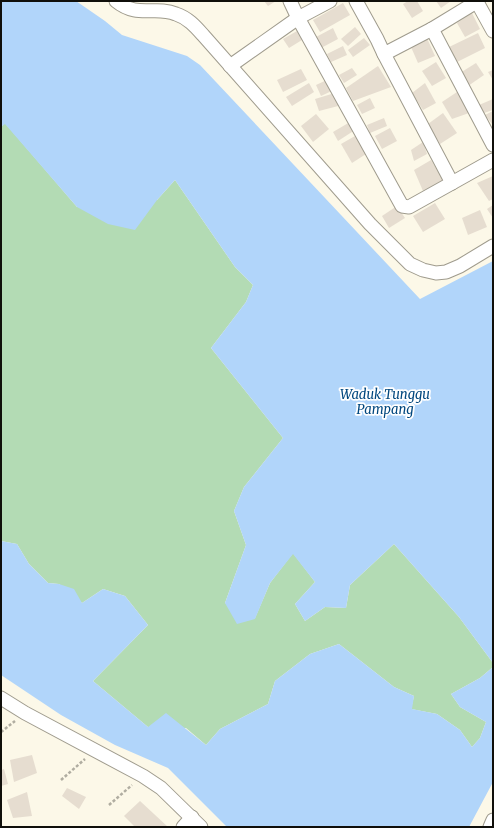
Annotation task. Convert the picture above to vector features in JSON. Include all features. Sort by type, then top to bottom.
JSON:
[{"type":"street","points":[[116,1],[136,11],[163,11],[176,13],[189,20],[204,35],[370,224],[410,264],[423,270],[436,273],[446,272],[460,266],[493,246]]},
{"type":"street","points":[[290,1],[402,206],[409,207],[493,160]]},
{"type":"street","points":[[230,66],[298,18],[330,1]]},
{"type":"street","points":[[356,1],[452,183]]},
{"type":"street","points":[[384,54],[432,29],[478,1],[493,31]]},
{"type":"street","points":[[432,29],[493,145]]},
{"type":"street","points":[[1,698],[25,713],[144,776],[161,788],[201,827]]},
{"type":"street","points":[[182,827],[192,817]]},
{"type":"street","points":[[490,827],[493,820]]},
{"type":"path","points":[[1,732],[25,713]]},
{"type":"path","points":[[61,780],[95,750]]},
{"type":"path","points":[[109,805],[144,776]]},
{"type":"green space","points":[[5,123],[77,207],[157,200],[175,180],[235,267],[253,285],[246,302],[211,348],[283,438],[244,487],[234,511],[246,545],[225,603],[255,618],[270,583],[293,553],[315,582],[295,604],[305,621],[325,607],[346,608],[350,585],[394,544],[459,617],[493,663],[493,667],[480,678],[451,694],[460,707],[486,722],[480,738],[472,747],[460,730],[437,714],[411,709],[414,696],[394,687],[339,644],[310,654],[275,681],[268,704],[220,729],[206,745],[186,728],[148,727],[93,681],[148,625],[125,596],[103,589],[82,603],[59,584],[48,583],[29,564],[17,544],[1,541],[1,127]]},
{"type":"water","name":"Waduk Tunggu Pampang","points":[[1,1],[76,1],[122,35],[187,56],[200,65],[420,299],[493,261],[493,663],[459,617],[394,544],[350,585],[346,608],[325,607],[305,621],[295,604],[315,582],[293,554],[270,583],[255,619],[237,624],[225,603],[246,545],[234,511],[244,487],[283,438],[211,348],[246,302],[253,285],[235,267],[175,180],[157,200],[135,230],[108,224],[77,207],[5,124],[1,127]]},
{"type":"water","points":[[1,541],[17,544],[29,564],[48,583],[59,584],[74,589],[82,603],[103,589],[125,596],[148,625],[93,681],[148,727],[166,713],[206,745],[220,729],[268,704],[275,681],[310,654],[339,644],[394,687],[414,696],[412,709],[437,714],[460,730],[472,747],[480,738],[486,722],[460,707],[451,694],[480,678],[493,667],[493,782],[469,827],[227,827],[168,768],[115,745],[61,715],[1,675]]},
{"type":"building","points":[[264,1],[276,1],[268,6]]},
{"type":"building","points":[[408,1],[417,1],[423,11],[412,18],[403,4]]},
{"type":"building","points":[[436,1],[451,1],[441,8]]},
{"type":"building","points":[[343,3],[350,15],[320,32],[313,20]]},
{"type":"building","points":[[472,13],[480,29],[465,37],[457,23]]},
{"type":"building","points":[[355,27],[361,34],[348,46],[341,39]]},
{"type":"building","points":[[333,28],[338,39],[321,48],[316,37]]},
{"type":"building","points":[[297,31],[302,40],[289,48],[283,39]]},
{"type":"building","points":[[478,33],[485,48],[455,63],[447,48]]},
{"type":"building","points":[[426,36],[435,56],[418,63],[411,47]]},
{"type":"building","points":[[364,38],[370,45],[353,57],[348,50]]},
{"type":"building","points":[[343,46],[347,55],[331,62],[327,54]]},
{"type":"building","points":[[436,62],[446,78],[432,86],[422,71]]},
{"type":"building","points":[[476,63],[484,75],[468,86],[460,73]]},
{"type":"building","points":[[378,66],[391,87],[353,101],[346,88]]},
{"type":"building","points":[[352,68],[357,75],[344,83],[339,75]]},
{"type":"building","points":[[301,69],[307,80],[283,92],[277,80]]},
{"type":"building","points":[[493,70],[493,80],[488,72]]},
{"type":"building","points":[[331,78],[336,89],[321,96],[316,85]]},
{"type":"building","points":[[309,83],[314,92],[292,106],[286,97]]},
{"type":"building","points":[[425,83],[436,103],[423,110],[412,93]]},
{"type":"building","points":[[460,90],[469,113],[452,119],[442,102]]},
{"type":"building","points":[[338,92],[342,105],[319,111],[315,99]]},
{"type":"building","points":[[370,98],[375,108],[362,114],[357,105]]},
{"type":"building","points":[[493,99],[493,110],[484,113],[479,105]]},
{"type":"building","points":[[493,111],[493,123],[492,124],[485,115]]},
{"type":"building","points":[[443,113],[457,133],[440,144],[428,124]]},
{"type":"building","points":[[316,114],[329,129],[313,142],[301,126]]},
{"type":"building","points":[[384,118],[387,126],[370,133],[367,125]]},
{"type":"building","points":[[350,122],[355,130],[338,141],[333,132]]},
{"type":"building","points":[[390,128],[397,141],[382,149],[375,136]]},
{"type":"building","points":[[355,136],[366,154],[352,163],[341,144]]},
{"type":"building","points":[[423,142],[427,154],[414,161],[411,150]]},
{"type":"building","points":[[431,160],[444,181],[423,191],[414,170]]},
{"type":"building","points":[[493,176],[493,199],[489,201],[477,183]]},
{"type":"building","points":[[435,203],[445,219],[423,232],[413,216]]},
{"type":"building","points":[[493,205],[493,218],[487,209]]},
{"type":"building","points":[[397,206],[405,218],[389,228],[382,216]]},
{"type":"building","points":[[480,210],[487,227],[468,235],[462,218]]},
{"type":"building","points":[[32,755],[37,773],[14,782],[10,760]]},
{"type":"building","points":[[4,769],[8,784],[1,786],[1,770]]},
{"type":"building","points":[[67,788],[86,797],[79,809],[62,796]]},
{"type":"building","points":[[27,792],[32,816],[13,818],[7,800]]},
{"type":"building","points":[[140,801],[168,827],[135,827],[124,816]]}]
